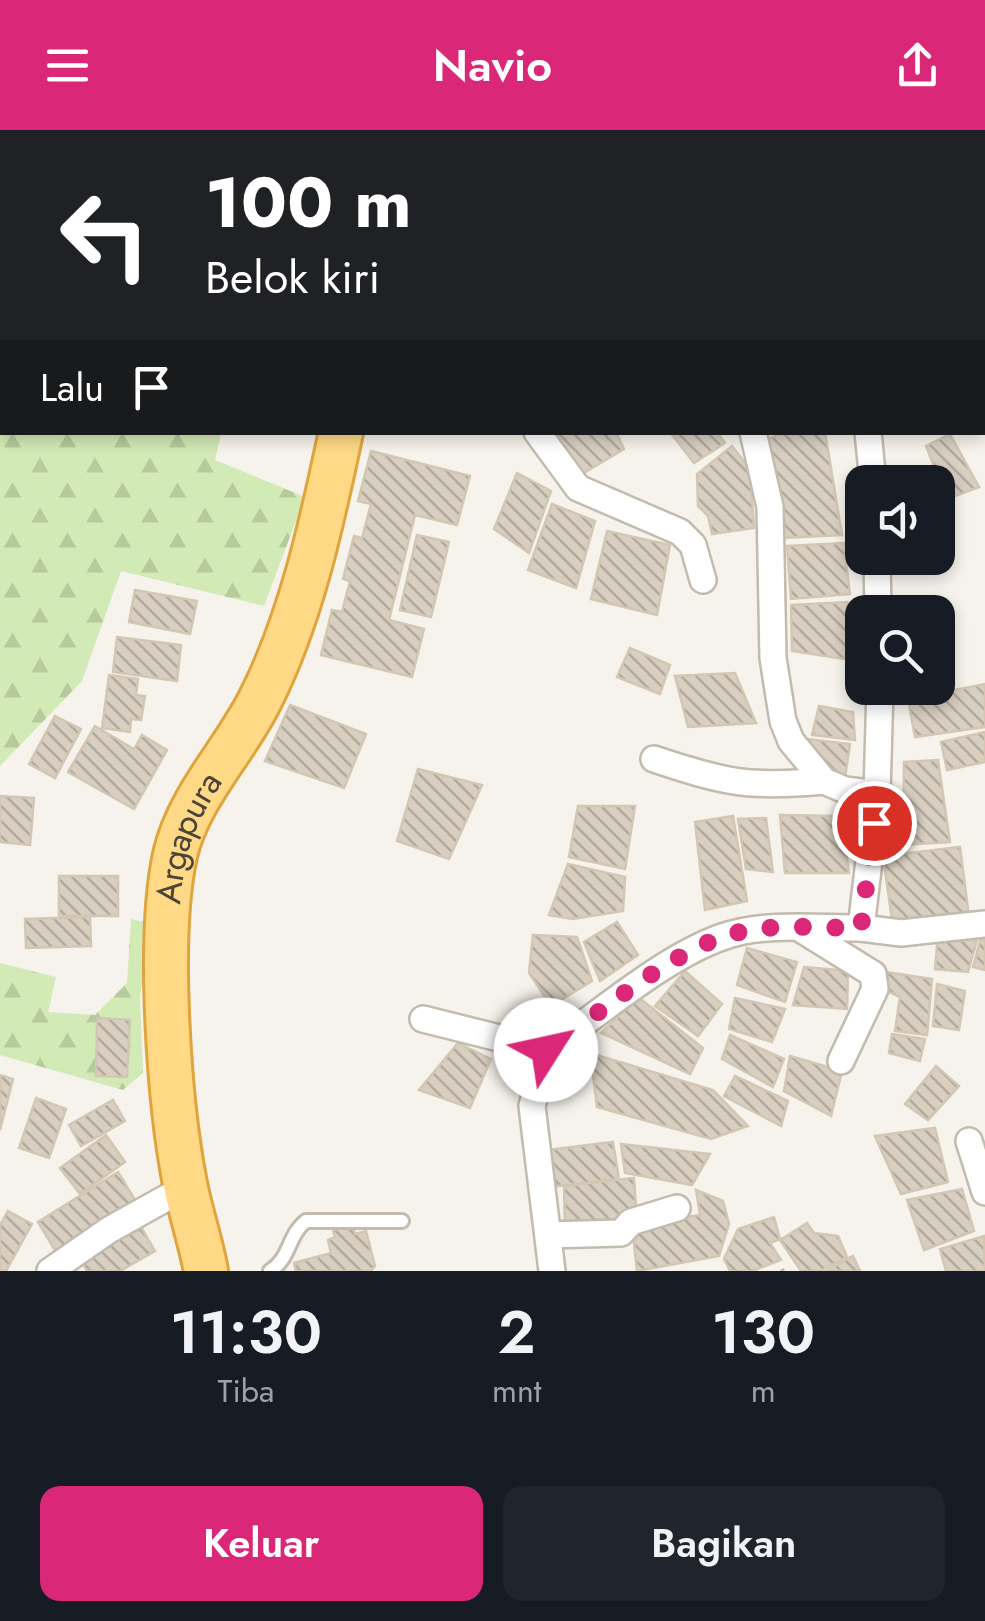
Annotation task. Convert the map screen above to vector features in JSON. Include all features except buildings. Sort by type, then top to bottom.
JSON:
[{"type":"highway","name":"Argapura","points":[[206,1271],[186,1188],[170,1008],[168,915],[176,852],[199,799],[259,702],[290,630],[340,435]]},
{"type":"street","points":[[539,435],[578,488],[680,532],[693,545],[703,580]]},
{"type":"street","points":[[754,435],[770,507],[773,658],[783,721],[791,741],[824,781],[845,790],[877,794]]},
{"type":"street","points":[[868,435],[871,465]]},
{"type":"street","points":[[861,928],[877,794],[880,705]]},
{"type":"street","points":[[654,760],[726,783],[764,786],[824,781]]},
{"type":"street","points":[[552,1271],[532,1106],[546,1050],[646,980],[723,937],[799,928],[861,928],[901,933],[985,924]]},
{"type":"street","points":[[799,928],[873,974],[875,989],[840,1060]]},
{"type":"street","points":[[423,1019],[546,1050]]},
{"type":"street","points":[[969,1140],[985,1192]]},
{"type":"street","points":[[50,1271],[109,1230],[186,1188]]},
{"type":"street","points":[[548,1235],[621,1233],[631,1222],[677,1208]]},
{"type":"lane","points":[[270,1271],[280,1265],[294,1230],[306,1221],[402,1221]]},
{"type":"green space","points":[[0,435],[221,435],[215,460],[305,497],[264,606],[121,571],[82,681],[0,766]]},
{"type":"green space","points":[[131,919],[152,924],[140,997],[143,1073],[123,1090],[0,1055],[0,963],[56,977],[48,1012],[95,1015],[127,983]]},
{"type":"route","points":[[546,1050],[646,980],[723,937],[799,928],[861,928],[874,823]]}]
